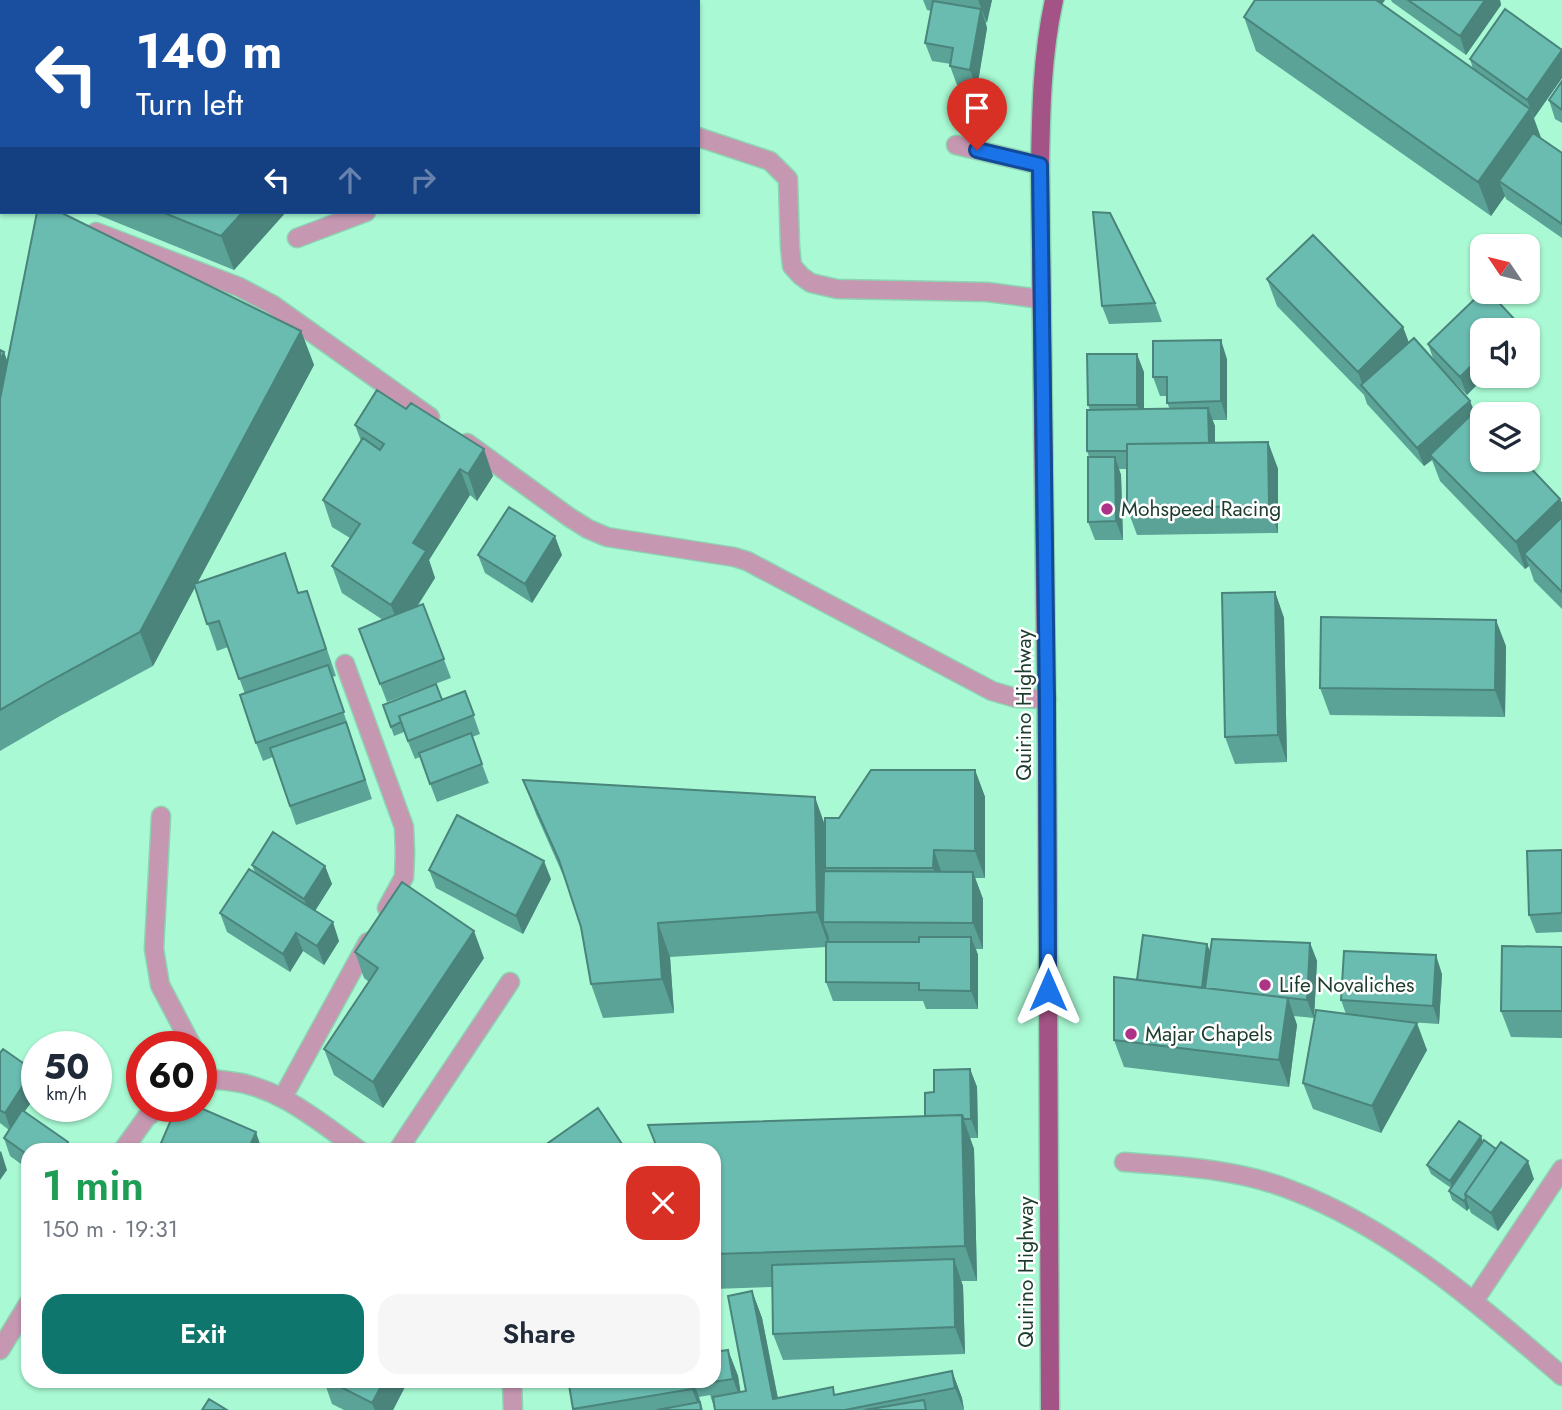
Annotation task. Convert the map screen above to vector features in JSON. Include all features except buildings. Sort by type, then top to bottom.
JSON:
[{"type":"main road","name":"Quirino Highway","points":[[1050,1410],[1047,699],[1040,165],[1041,86],[1048,28],[1055,0]]},
{"type":"street","points":[[700,138],[770,161],[788,178],[792,266],[811,283],[836,289],[987,292],[1041,299]]},
{"type":"street","points":[[956,145],[1040,165]]},
{"type":"street","points":[[296,238],[361,214]]},
{"type":"street","points":[[80,226],[239,287],[273,305],[587,528],[607,537],[747,561],[992,691],[1016,698],[1047,699]]},
{"type":"street","points":[[284,1097],[404,877],[404,827],[345,664]]},
{"type":"street","points":[[161,816],[153,949],[160,985],[184,1031]]},
{"type":"street","points":[[403,1143],[510,982]]},
{"type":"street","points":[[217,1077],[241,1082],[284,1097],[349,1143]]},
{"type":"street","points":[[128,1143],[143,1122]]},
{"type":"street","points":[[1124,1162],[1184,1166],[1240,1175],[1289,1189],[1336,1209],[1377,1232],[1474,1301],[1562,1376]]},
{"type":"street","points":[[1474,1301],[1562,1169]]},
{"type":"street","points":[[0,1350],[21,1316]]},
{"type":"street","points":[[512,1388],[513,1410]]},
{"type":"place","name":"Mohspeed Racing","points":[[1107,509]]},
{"type":"place","name":"Life Novaliches","points":[[1265,985]]},
{"type":"place","name":"Majar Chapels","points":[[1131,1034]]},
{"type":"route","points":[[977,150],[1040,165],[1048,990]]}]
